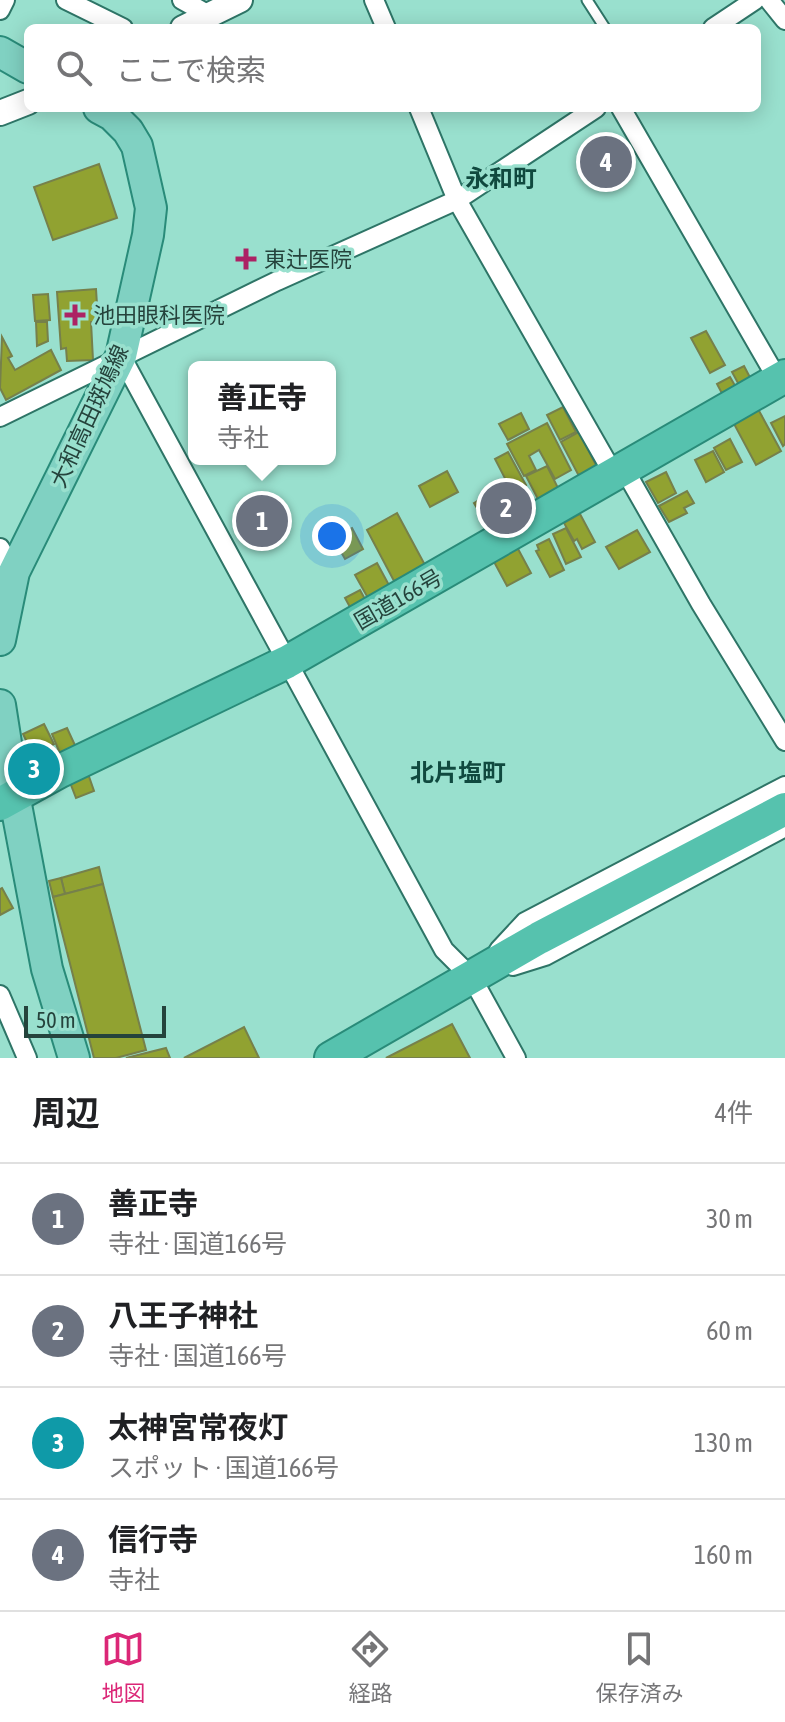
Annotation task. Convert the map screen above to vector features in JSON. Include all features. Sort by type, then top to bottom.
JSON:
[{"type":"highway","name":"国道166号","points":[[7,799],[287,662],[782,378]]},
{"type":"highway","points":[[331,1058],[539,938],[785,809]]},
{"type":"main road","points":[[0,52],[24,66]]},
{"type":"main road","name":"大和高田斑鳩線","points":[[0,640],[7,560],[121,356],[142,269],[151,208],[147,184],[133,138],[106,112]]},
{"type":"main road","points":[[128,112],[133,138]]},
{"type":"main road","points":[[0,705],[7,799],[47,969],[74,1058]]},
{"type":"street","points":[[0,10],[5,0]]},
{"type":"street","points":[[66,0],[115,24]]},
{"type":"street","points":[[182,0],[209,15]]},
{"type":"street","points":[[191,24],[240,0]]},
{"type":"street","points":[[374,0],[384,24]]},
{"type":"street","points":[[719,24],[755,0]]},
{"type":"street","points":[[769,0],[785,20]]},
{"type":"street","points":[[0,113],[24,104]]},
{"type":"street","points":[[421,112],[457,200],[785,741]]},
{"type":"street","points":[[0,417],[121,356],[457,200],[590,112]]},
{"type":"street","points":[[623,112],[782,378]]},
{"type":"street","points":[[121,356],[444,950],[472,978],[516,1058]]},
{"type":"street","points":[[472,978],[525,922],[785,786]]},
{"type":"street","points":[[472,978],[545,956],[785,827]]},
{"type":"street","points":[[0,995],[27,1058]]},
{"type":"lane","points":[[587,0],[602,24]]},
{"type":"building","points":[[99,164],[117,218],[53,240],[34,187]]},
{"type":"building","points":[[96,289],[98,321],[91,322],[93,360],[67,361],[66,348],[61,349],[57,292]]},
{"type":"building","points":[[48,294],[50,320],[35,321],[33,295]]},
{"type":"building","points":[[36,322],[47,322],[48,341],[37,346]]},
{"type":"building","points":[[706,331],[725,365],[710,373],[691,338]]},
{"type":"building","points":[[2,337],[15,370],[51,350],[61,370],[6,400],[0,388]]},
{"type":"building","points":[[744,366],[755,387],[744,394],[732,372]]},
{"type":"building","points":[[730,377],[741,396],[727,403],[717,384]]},
{"type":"building","points":[[563,407],[576,432],[560,440],[547,415]]},
{"type":"building","points":[[758,409],[781,451],[756,465],[733,422]]},
{"type":"building","points":[[521,413],[529,429],[508,440],[499,424]]},
{"type":"building","points":[[785,416],[785,444],[783,446],[771,423]]},
{"type":"building","points":[[547,423],[571,470],[555,479],[539,450],[529,456],[536,470],[524,476],[507,444]]},
{"type":"building","points":[[579,432],[598,469],[580,478],[561,442]]},
{"type":"building","points":[[730,439],[742,462],[726,470],[714,448]]},
{"type":"building","points":[[713,451],[724,472],[706,482],[695,460]]},
{"type":"building","points":[[508,452],[526,485],[512,492],[495,459]]},
{"type":"building","points":[[547,466],[560,492],[540,503],[526,476]]},
{"type":"building","points":[[447,471],[458,492],[430,507],[419,486]]},
{"type":"building","points":[[666,472],[676,493],[658,503],[646,482]]},
{"type":"building","points":[[687,491],[694,503],[684,508],[687,513],[669,522],[659,506]]},
{"type":"building","points":[[506,492],[512,504],[498,511],[492,499]]},
{"type":"building","points":[[486,496],[505,528],[493,535],[474,503]]},
{"type":"building","points":[[397,513],[425,565],[394,581],[367,530]]},
{"type":"building","points":[[580,514],[595,542],[582,549],[564,523]]},
{"type":"building","points":[[352,528],[363,549],[345,559],[333,538]]},
{"type":"building","points":[[566,528],[581,557],[566,564],[553,534]]},
{"type":"building","points":[[637,530],[650,552],[619,569],[606,547]]},
{"type":"building","points":[[549,539],[564,570],[550,577],[536,551],[539,550],[537,545]]},
{"type":"building","points":[[517,547],[531,573],[507,586],[493,560]]},
{"type":"building","points":[[377,563],[390,587],[368,598],[355,575]]},
{"type":"building","points":[[360,590],[372,612],[357,620],[345,598]]},
{"type":"building","points":[[44,724],[54,744],[33,755],[23,734]]},
{"type":"building","points":[[67,728],[79,754],[63,761],[52,734]]},
{"type":"building","points":[[85,765],[94,791],[76,798],[66,772]]},
{"type":"building","points":[[99,867],[103,884],[65,894],[61,878]]},
{"type":"building","points":[[61,878],[65,894],[53,897],[49,881]]},
{"type":"building","points":[[103,884],[146,1050],[116,1058],[94,1058],[53,897]]},
{"type":"building","points":[[0,889],[13,908],[0,915]]},
{"type":"building","points":[[452,1024],[470,1058],[386,1058]]},
{"type":"building","points":[[244,1027],[259,1058],[184,1058]]},
{"type":"building","points":[[166,1048],[170,1058],[126,1058]]},
{"type":"place","name":"信行寺","points":[[606,162]]},
{"type":"place","name":"東辻医院","points":[[246,259]]},
{"type":"place","name":"池田眼科医院","points":[[75,315]]},
{"type":"place","name":"八王子神社","points":[[506,508]]},
{"type":"place","name":"善正寺","points":[[262,521]]},
{"type":"place","name":"太神宮常夜灯","points":[[34,769]]},
{"type":"district","name":"永和町","points":[[501,179]]},
{"type":"district","name":"北片塩町","points":[[458,773]]}]
